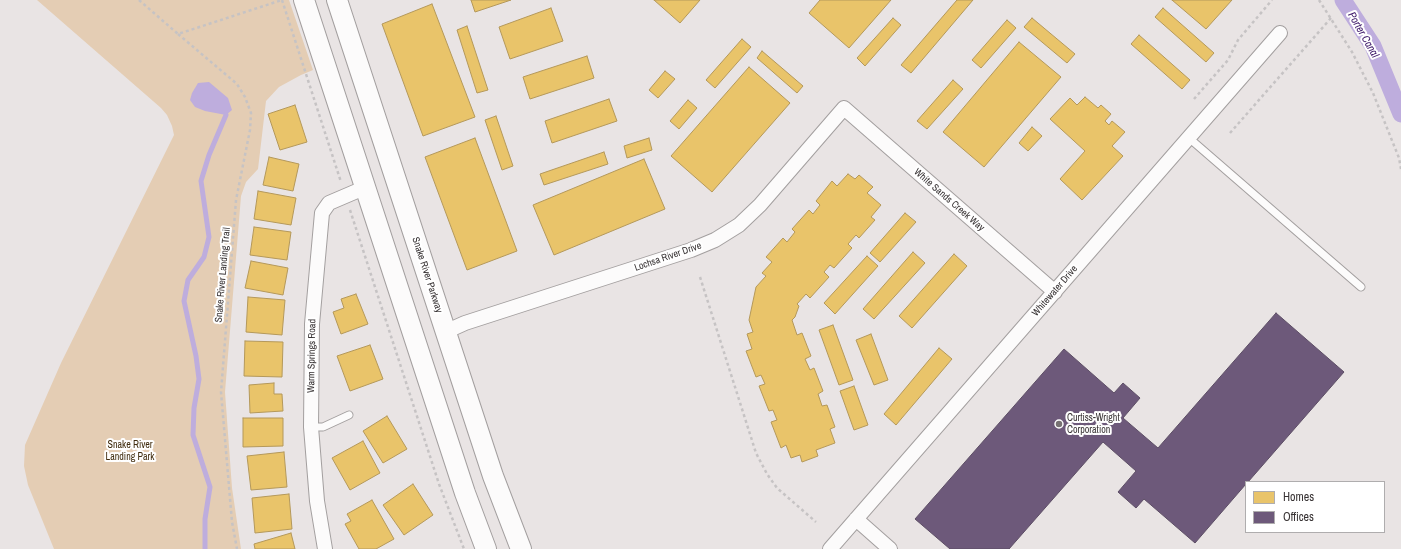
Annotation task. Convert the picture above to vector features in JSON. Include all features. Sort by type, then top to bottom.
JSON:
[{"type":"street","points":[[304,0],[364,188],[465,493],[486,549]]},
{"type":"street","name":"Snake River Parkway","points":[[337,0],[493,476],[522,549]]},
{"type":"street","name":"Whitewater Drive","points":[[830,549],[1280,33]]},
{"type":"street","name":"Lochsa River Drive","points":[[445,332],[465,323],[691,250],[715,240],[739,225],[760,205],[844,108]]},
{"type":"street","name":"White Sands Creek Way","points":[[844,108],[1054,292]]},
{"type":"street","name":"Warm Springs Road","points":[[325,549],[317,501],[311,427],[312,324],[322,213],[329,203],[364,188]]},
{"type":"street","points":[[856,519],[890,549]]},
{"type":"lane","points":[[1189,138],[1361,287]]},
{"type":"lane","points":[[311,427],[323,426],[349,415]]},
{"type":"path","name":"Snake River Landing Trail","points":[[139,0],[237,84],[245,97],[250,113],[250,130],[236,200],[221,392],[232,522],[237,549]]},
{"type":"path","points":[[178,34],[282,0],[439,484],[464,549]]},
{"type":"path","points":[[1194,99],[1228,60],[1238,40],[1272,0]]},
{"type":"path","points":[[1319,0],[1352,52],[1373,93],[1399,158],[1401,169]]},
{"type":"path","points":[[1230,133],[1331,18]]},
{"type":"path","points":[[700,278],[756,453],[767,474],[777,488],[816,522]]},
{"type":"green space","name":"Snake River Landing Park","points":[[37,0],[289,0],[313,70],[279,87],[266,101],[258,169],[246,182],[241,196],[225,392],[232,488],[241,549],[54,549],[28,485],[24,466],[25,445],[61,363],[174,135],[167,115],[161,108]]},
{"type":"shaded area","points":[[209,82],[228,98],[232,110],[226,115],[205,111],[195,107],[190,100],[198,83]]},
{"type":"building: Homes","points":[[471,0],[511,0],[475,12]]},
{"type":"building: Homes","points":[[654,0],[700,0],[680,23]]},
{"type":"building: Homes","points":[[820,0],[891,0],[849,48],[809,13]]},
{"type":"building: Homes","points":[[957,0],[973,0],[911,73],[901,65]]},
{"type":"building: Homes","points":[[1172,0],[1232,0],[1206,29]]},
{"type":"building: Homes","points":[[432,4],[475,117],[423,136],[382,24]]},
{"type":"building: Homes","points":[[551,8],[563,41],[510,59],[499,27]]},
{"type":"building: Homes","points":[[1163,8],[1214,53],[1206,62],[1155,17]]},
{"type":"building: Homes","points":[[893,18],[901,25],[865,66],[857,58]]},
{"type":"building: Homes","points":[[1032,18],[1075,54],[1067,63],[1024,27]]},
{"type":"building: Homes","points":[[1007,20],[1016,28],[981,68],[972,60]]},
{"type":"building: Homes","points":[[467,26],[488,90],[477,93],[457,30]]},
{"type":"building: Homes","points":[[1139,35],[1190,80],[1182,89],[1131,44]]},
{"type":"building: Homes","points":[[742,39],[751,47],[715,88],[706,80]]},
{"type":"building: Homes","points":[[1019,42],[1061,77],[984,167],[943,132]]},
{"type":"building: Homes","points":[[762,51],[803,86],[797,93],[757,58]]},
{"type":"building: Homes","points":[[587,56],[594,78],[530,99],[523,77]]},
{"type":"building: Homes","points":[[749,67],[790,103],[712,192],[671,156]]},
{"type":"building: Homes","points":[[665,71],[675,79],[658,98],[649,90]]},
{"type":"building: Homes","points":[[953,80],[963,89],[927,129],[917,121]]},
{"type":"building: Homes","points":[[1085,97],[1098,108],[1101,105],[1111,114],[1105,121],[1109,125],[1112,121],[1125,132],[1112,146],[1123,156],[1082,200],[1060,179],[1085,151],[1050,119],[1070,98],[1077,105]]},
{"type":"building: Homes","points":[[609,99],[617,121],[552,143],[545,121]]},
{"type":"building: Homes","points":[[688,100],[697,108],[679,129],[670,121]]},
{"type":"building: Homes","points":[[295,105],[307,142],[280,150],[268,114]]},
{"type":"building: Homes","points":[[496,116],[513,166],[502,170],[485,120]]},
{"type":"building: Homes","points":[[1032,127],[1042,136],[1028,151],[1019,143]]},
{"type":"building: Homes","points":[[475,138],[517,251],[467,270],[425,157]]},
{"type":"building: Homes","points":[[649,138],[652,150],[627,158],[624,146]]},
{"type":"building: Homes","points":[[604,152],[608,164],[544,185],[540,174]]},
{"type":"building: Homes","points":[[269,157],[299,164],[293,191],[263,185]]},
{"type":"building: Homes","points":[[644,159],[665,209],[554,255],[533,205]]},
{"type":"building: Homes","points":[[848,174],[855,179],[859,175],[873,187],[867,193],[881,205],[871,217],[875,220],[859,238],[856,235],[848,244],[852,248],[834,268],[830,265],[824,272],[829,277],[810,298],[806,294],[797,304],[799,306],[795,317],[792,320],[797,335],[802,333],[811,356],[805,359],[810,370],[814,368],[823,391],[818,394],[822,406],[827,405],[835,427],[830,429],[835,443],[816,450],[818,456],[802,462],[800,455],[791,458],[786,445],[781,448],[771,422],[777,420],[773,410],[769,411],[759,386],[765,384],[761,375],[756,377],[746,351],[752,349],[747,334],[753,332],[749,320],[756,287],[766,276],[762,273],[772,262],[766,257],[783,238],[787,242],[795,232],[792,229],[809,210],[813,214],[820,205],[816,201],[832,181],[837,186]]},
{"type":"building: Homes","points":[[258,191],[296,198],[291,225],[254,219]]},
{"type":"building: Homes","points":[[905,213],[916,222],[880,262],[870,253]]},
{"type":"building: Homes","points":[[254,227],[291,232],[287,260],[250,255]]},
{"type":"building: Homes","points":[[913,252],[925,263],[874,319],[863,309]]},
{"type":"building: Homes","points":[[954,254],[967,266],[912,328],[899,316]]},
{"type":"building: Homes","points":[[867,256],[878,266],[835,314],[824,303]]},
{"type":"building: Homes","points":[[251,261],[288,268],[283,295],[245,288]]},
{"type":"building: Homes","points":[[356,294],[368,324],[341,334],[333,312],[344,308],[341,299]]},
{"type":"building: Homes","points":[[248,297],[285,300],[282,335],[246,332]]},
{"type":"building: Homes","points":[[833,325],[853,380],[839,385],[819,330]]},
{"type":"building: Homes","points":[[871,334],[888,380],[874,385],[856,340]]},
{"type":"building: Homes","points":[[245,341],[283,342],[282,377],[244,376]]},
{"type":"building: Homes","points":[[370,345],[383,379],[350,391],[337,356]]},
{"type":"building: Homes","points":[[939,348],[952,359],[896,425],[884,414]]},
{"type":"building: Homes","points":[[274,383],[274,394],[282,394],[283,411],[250,413],[249,385]]},
{"type":"building: Homes","points":[[854,386],[868,425],[854,430],[840,391]]},
{"type":"building: Homes","points":[[387,416],[407,449],[383,463],[363,431]]},
{"type":"building: Homes","points":[[243,418],[283,418],[283,446],[243,447]]},
{"type":"building: Homes","points":[[363,441],[380,473],[350,490],[332,458]]},
{"type":"building: Homes","points":[[284,452],[287,487],[251,490],[247,456]]},
{"type":"building: Homes","points":[[413,484],[433,515],[404,535],[383,505]]},
{"type":"building: Homes","points":[[289,494],[292,529],[255,533],[252,498]]},
{"type":"building: Homes","points":[[372,500],[394,539],[376,549],[359,549],[345,524],[351,521],[347,514]]},
{"type":"building: Homes","points":[[291,533],[295,549],[255,549],[254,544]]},
{"type":"building: Offices","points":[[1276,313],[1344,372],[1249,481],[1245,481],[1245,485],[1195,543],[1144,499],[1136,508],[1118,492],[1136,471],[1103,442],[1009,549],[950,549],[915,519],[1064,349],[1114,393],[1123,383],[1140,398],[1123,418],[1158,448]]},
{"type":"waterway","name":"Porter Canal","points":[[1343,0],[1373,46],[1401,114]]},
{"type":"waterway","points":[[205,549],[205,519],[210,487],[193,435],[194,408],[199,379],[196,356],[184,301],[188,280],[204,257],[209,237],[201,181],[209,155],[226,115]]},
{"type":"place","name":"Curtiss-Wright Corporation","points":[[1059,424]]}]
